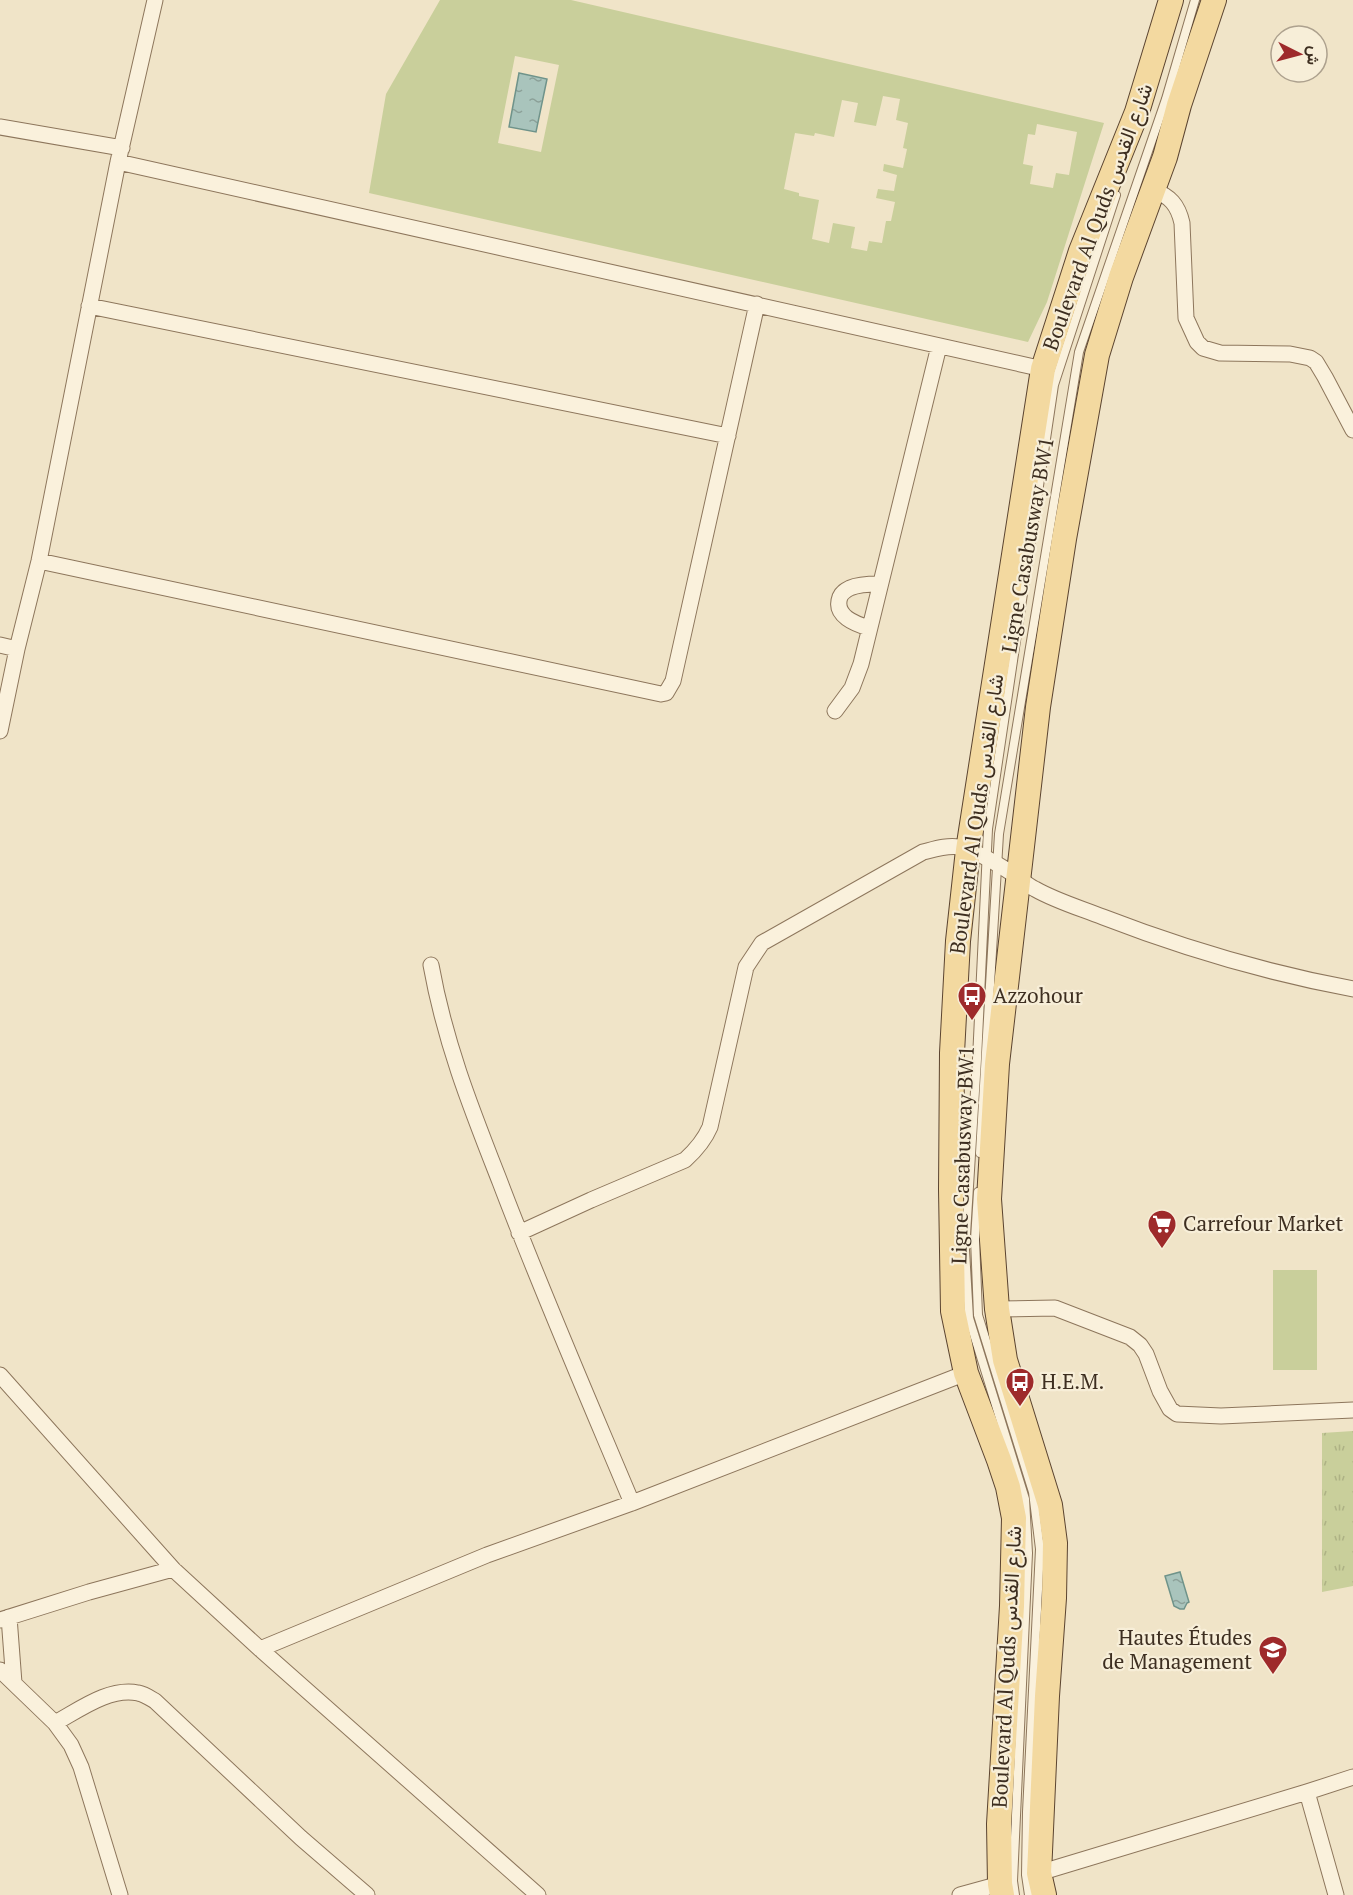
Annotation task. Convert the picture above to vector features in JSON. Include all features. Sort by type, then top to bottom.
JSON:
[{"type":"main road","name":"Boulevard Al Quds شارع القدس","points":[[1006,1891],[999,1824],[1012,1606],[1014,1518],[1008,1487],[966,1373],[953,1311],[952,1053],[958,941],[984,858],[1043,369],[1081,251],[1137,112],[1171,0]]},
{"type":"main road","name":"Boulevard Al Quds شارع القدس","points":[[1042,1884],[1047,1696],[1054,1598],[1055,1543],[1050,1505],[1005,1360],[997,1310],[989,1199],[997,1064],[1038,707],[1064,539],[1097,355],[1124,267],[1165,157],[1179,105],[1214,0]]},
{"type":"street","points":[[0,731],[39,561],[120,155],[155,0]]},
{"type":"street","points":[[0,127],[1043,369]]},
{"type":"street","points":[[1153,190],[1170,199],[1180,214],[1186,318],[1197,342],[1203,348],[1220,353],[1290,354],[1310,358],[1316,362],[1325,377],[1353,430]]},
{"type":"street","points":[[39,561],[661,694],[666,693],[673,681],[757,304]]},
{"type":"street","points":[[89,306],[728,436]]},
{"type":"street","points":[[835,711],[852,688],[857,676],[939,346]]},
{"type":"street","points":[[869,628],[853,623],[844,616],[839,609],[839,601],[842,593],[851,587],[879,584]]},
{"type":"street","points":[[0,645],[17,649]]},
{"type":"street","points":[[519,1233],[685,1160],[705,1140],[710,1127],[746,967],[762,943],[923,852],[943,847],[960,847],[984,858],[1045,894],[1176,943],[1252,965],[1353,988]]},
{"type":"street","points":[[432,965],[440,1010],[454,1061],[519,1233],[632,1503]]},
{"type":"street","points":[[997,1310],[1055,1308],[1130,1337],[1146,1354],[1160,1391],[1170,1408],[1178,1414],[1221,1416],[1353,1410]]},
{"type":"street","points":[[260,1649],[487,1556],[632,1503],[966,1373]]},
{"type":"street","points":[[0,1375],[173,1569],[538,1895]]},
{"type":"street","points":[[14,1683],[5,1619],[89,1592],[173,1569]]},
{"type":"street","points":[[0,1670],[55,1723],[72,1745],[81,1767],[120,1895]]},
{"type":"street","points":[[55,1723],[105,1696],[123,1692],[139,1693],[155,1701],[301,1838],[367,1895]]},
{"type":"street","points":[[1042,1884],[1353,1777]]},
{"type":"street","points":[[1307,1792],[1336,1895]]},
{"type":"street","points":[[960,1895],[1006,1891]]},
{"type":"lane","points":[[1130,153],[1180,0]]},
{"type":"lane","name":"Ligne Casabusway BW1","points":[[980,1159],[984,858],[999,834],[1079,352],[1166,99],[1195,0]]},
{"type":"lane","name":"Ligne Casabusway BW1","points":[[1006,1891],[1013,1881],[1028,1552],[1025,1499],[969,1318],[965,1250],[978,1059],[984,858],[1054,385],[1119,186]]},
{"type":"lane","name":"Ligne Casabusway BW1","points":[[978,1182],[975,1239],[978,1315],[1033,1492],[1040,1549],[1027,1812],[1026,1875],[1029,1895]]},
{"type":"green space","points":[[440,0],[571,0],[1104,123],[1047,302],[1028,342],[369,193],[386,94]],"holes":[[[515,56],[559,65],[541,152],[498,143]],[[883,96],[900,99],[896,120],[908,123],[903,148],[907,149],[903,168],[884,164],[883,171],[897,175],[894,191],[878,189],[876,198],[895,202],[891,221],[886,221],[882,243],[869,241],[867,251],[851,248],[855,227],[833,223],[829,243],[812,239],[819,200],[799,196],[799,193],[784,189],[795,133],[814,136],[815,133],[834,137],[842,100],[858,103],[854,122],[876,126]],[[1037,124],[1077,132],[1069,175],[1056,173],[1053,188],[1030,184],[1033,166],[1023,164],[1028,134],[1035,135]]]},
{"type":"green space","points":[[1273,1270],[1317,1270],[1317,1370],[1273,1370]]},
{"type":"green space","points":[[1353,1431],[1353,1586],[1322,1592],[1322,1433]]},
{"type":"water","points":[[519,73],[547,79],[536,132],[509,127]]},
{"type":"water","points":[[1180,1572],[1189,1602],[1184,1609],[1174,1606],[1165,1576]]},
{"type":"place","name":"Azzohour","points":[[972,1022]]},
{"type":"place","name":"Carrefour Market","points":[[1162,1250]]},
{"type":"place","name":"H.E.M.","points":[[1020,1408]]},
{"type":"place","name":"Hautes Études de Management","points":[[1273,1676]]}]
